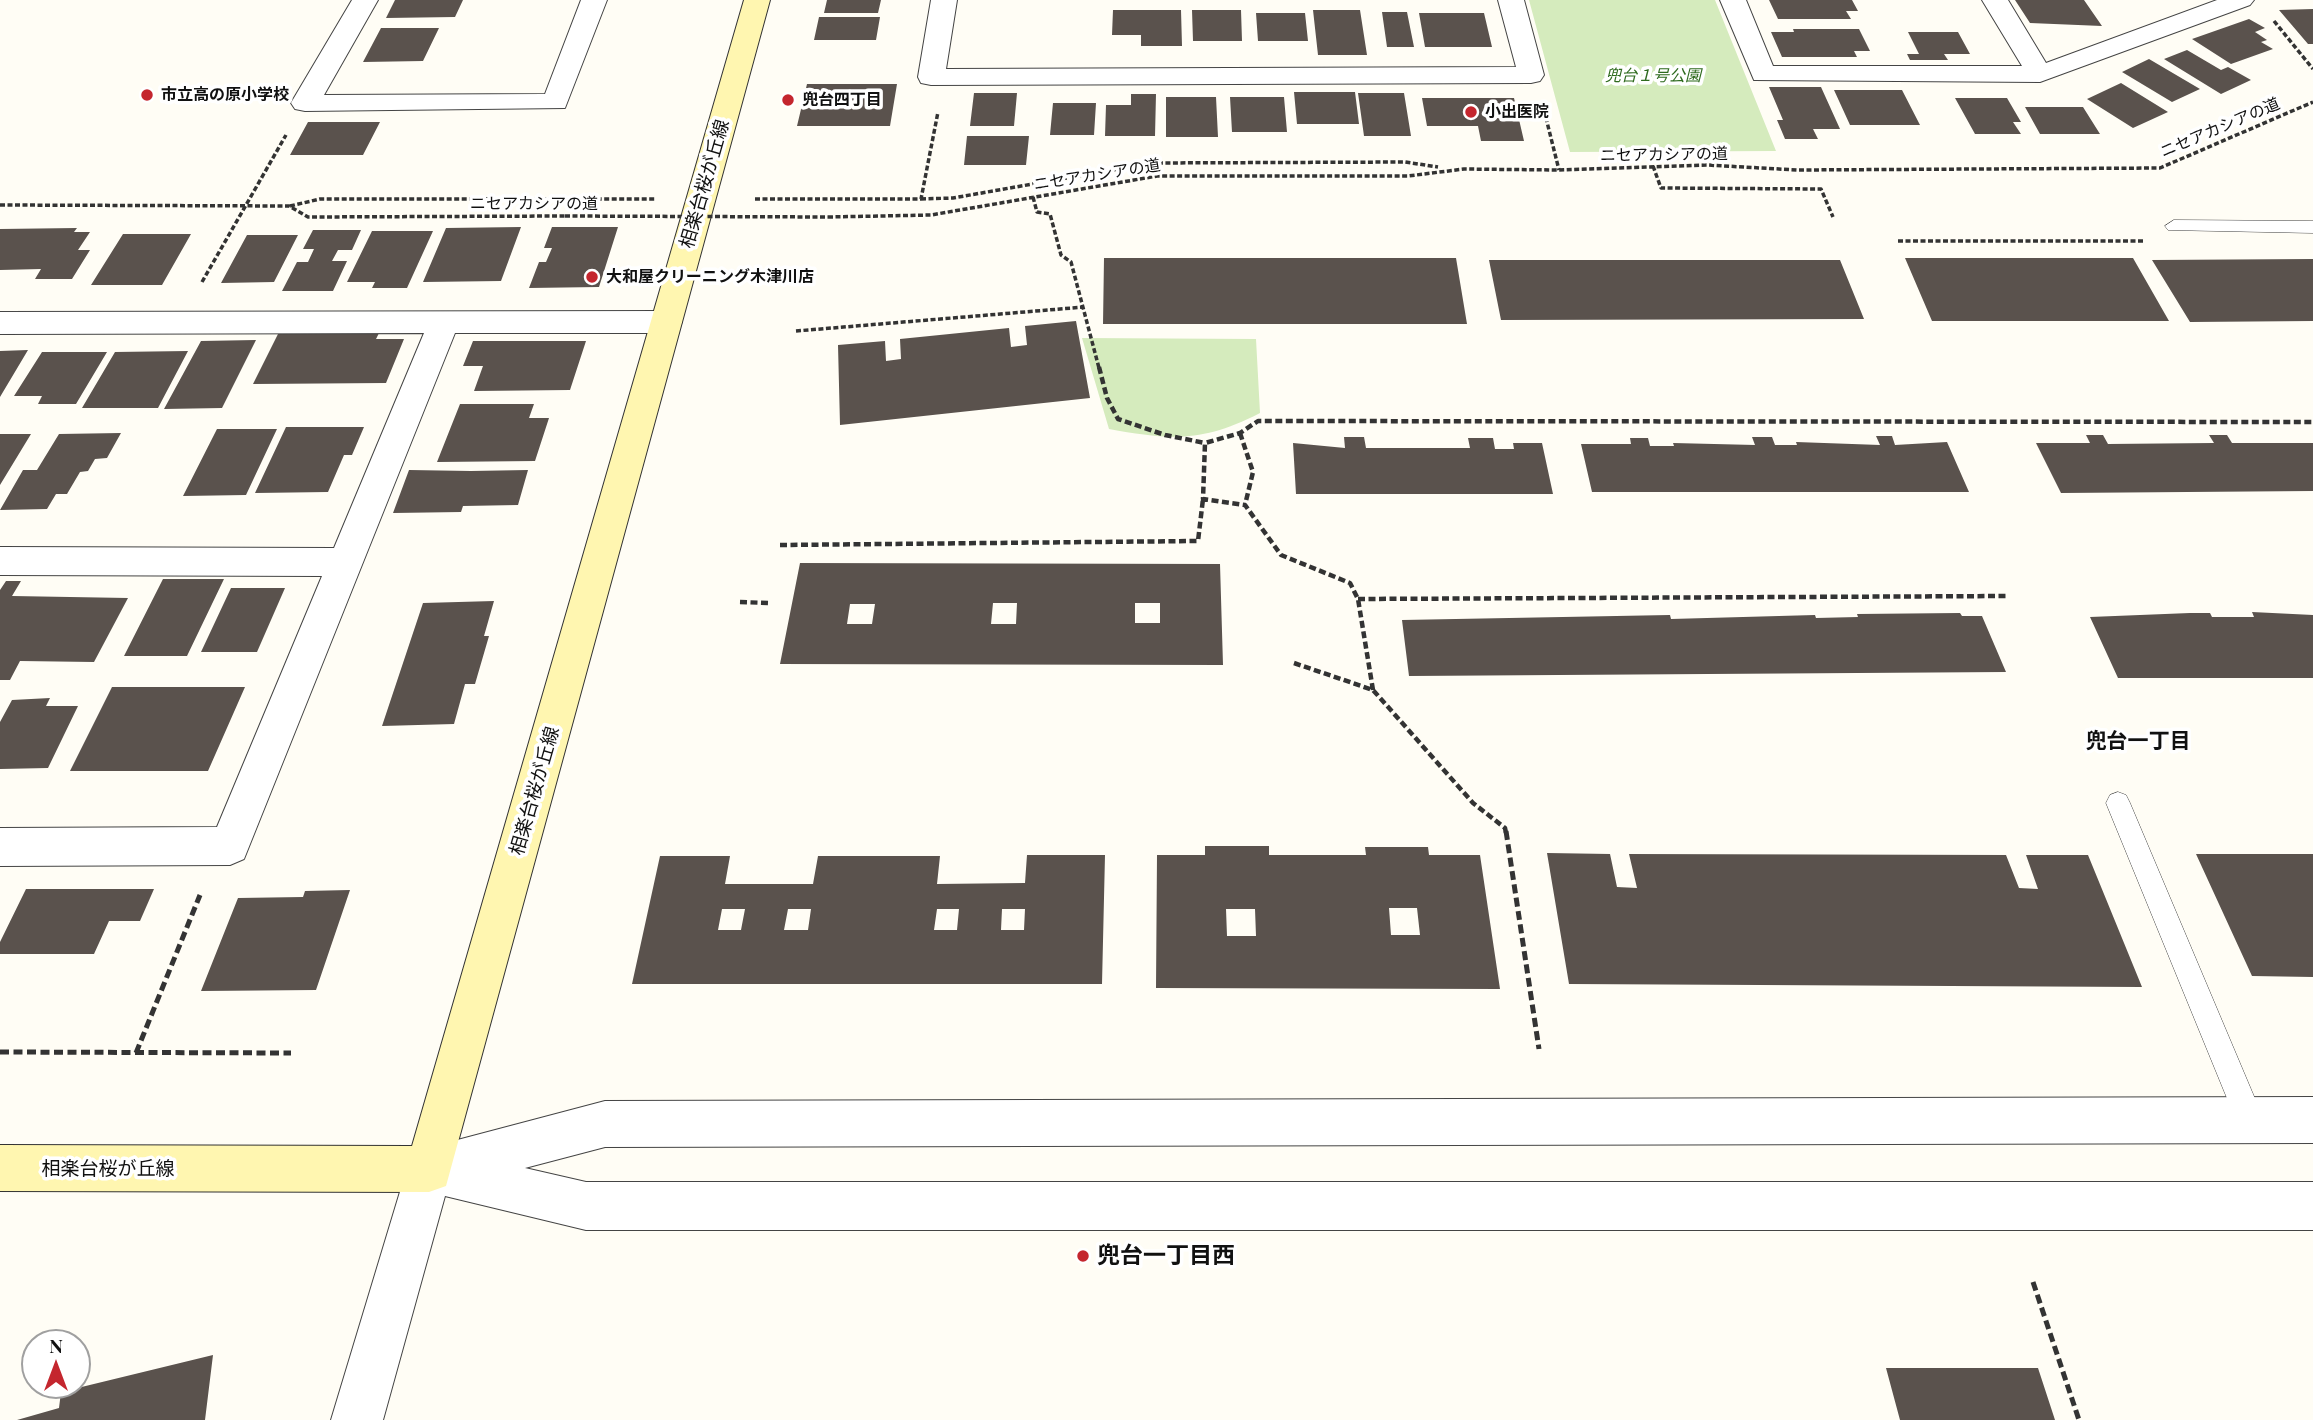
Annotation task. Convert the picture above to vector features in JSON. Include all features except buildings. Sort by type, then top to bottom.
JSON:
[{"type":"main road","name":"相楽台桜が丘線","points":[[0,1168],[429,1169],[757,0]]},
{"type":"street","points":[[305,103],[365,0]]},
{"type":"street","points":[[305,103],[555,102],[594,0]]},
{"type":"street","points":[[944,0],[930,76],[1531,75],[1511,0]]},
{"type":"street","points":[[1733,0],[1763,74],[2040,74],[2241,0]]},
{"type":"street","points":[[1995,0],[2040,74]]},
{"type":"street","points":[[0,847],[230,846],[444,322]]},
{"type":"street","points":[[0,323],[666,322]]},
{"type":"street","points":[[0,561],[344,562]]},
{"type":"street","points":[[429,1169],[605,1124],[2313,1120]]},
{"type":"street","points":[[429,1169],[586,1206],[1172,1209],[2313,1206]]},
{"type":"street","points":[[357,1420],[429,1169]]},
{"type":"lane","points":[[2174,226],[2313,227]]},
{"type":"lane","points":[[2119,803],[2250,1120]]},
{"type":"path","points":[[2273,20],[2313,69]]},
{"type":"path","points":[[1531,75],[1539,89],[1559,170]]},
{"type":"path","points":[[921,199],[942,91],[930,76]]},
{"type":"path","name":"ニセアカシアの道","points":[[0,205],[289,206],[308,217],[828,217],[931,215],[1157,176],[1408,176],[1441,168],[1559,170],[1653,166],[1769,167],[1797,170],[2160,168],[2313,102]]},
{"type":"path","points":[[178,322],[305,103]]},
{"type":"path","points":[[755,199],[953,198],[1152,163],[1405,162],[1441,168]]},
{"type":"path","points":[[1653,166],[1661,188],[1821,189],[1833,217]]},
{"type":"path","points":[[1033,198],[1037,212],[1050,214],[1061,255],[1071,262],[1107,398],[1118,419],[1165,435],[1205,443],[1240,433],[1258,421],[2313,422]]},
{"type":"path","points":[[289,206],[320,199],[655,199]]},
{"type":"path","points":[[1898,242],[2147,241]]},
{"type":"path","points":[[796,331],[1084,307]]},
{"type":"path","points":[[1240,433],[1253,471],[1245,505]]},
{"type":"path","points":[[780,545],[1198,541],[1205,443]]},
{"type":"path","points":[[1203,499],[1245,505],[1281,555],[1350,583],[1358,599],[1373,690]]},
{"type":"path","points":[[1358,599],[2007,596]]},
{"type":"path","points":[[740,602],[768,603]]},
{"type":"path","points":[[1294,663],[1373,690],[1473,803],[1505,828],[1539,1049]]},
{"type":"path","points":[[136,1053],[208,874],[230,846]]},
{"type":"path","points":[[0,1052],[291,1053]]},
{"type":"path","points":[[2033,1282],[2079,1420]]},
{"type":"green space","name":"兜台１号公園","points":[[1529,0],[1715,0],[1776,151],[1570,152]]},
{"type":"green space","points":[[1082,338],[1256,339],[1260,413],[1221,430],[1186,436],[1168,437],[1109,429]]},
{"type":"place","name":"市立高の原小学校","points":[[147,95]]},
{"type":"place","name":"兜台四丁目","points":[[788,100]]},
{"type":"place","name":"小出医院","points":[[1471,112]]},
{"type":"place","name":"大和屋クリーニング木津川店","points":[[592,277]]},
{"type":"place","name":"兜台一丁目西","points":[[1083,1256]]},
{"type":"district","name":"兜台一丁目","points":[[2138,741]]}]
